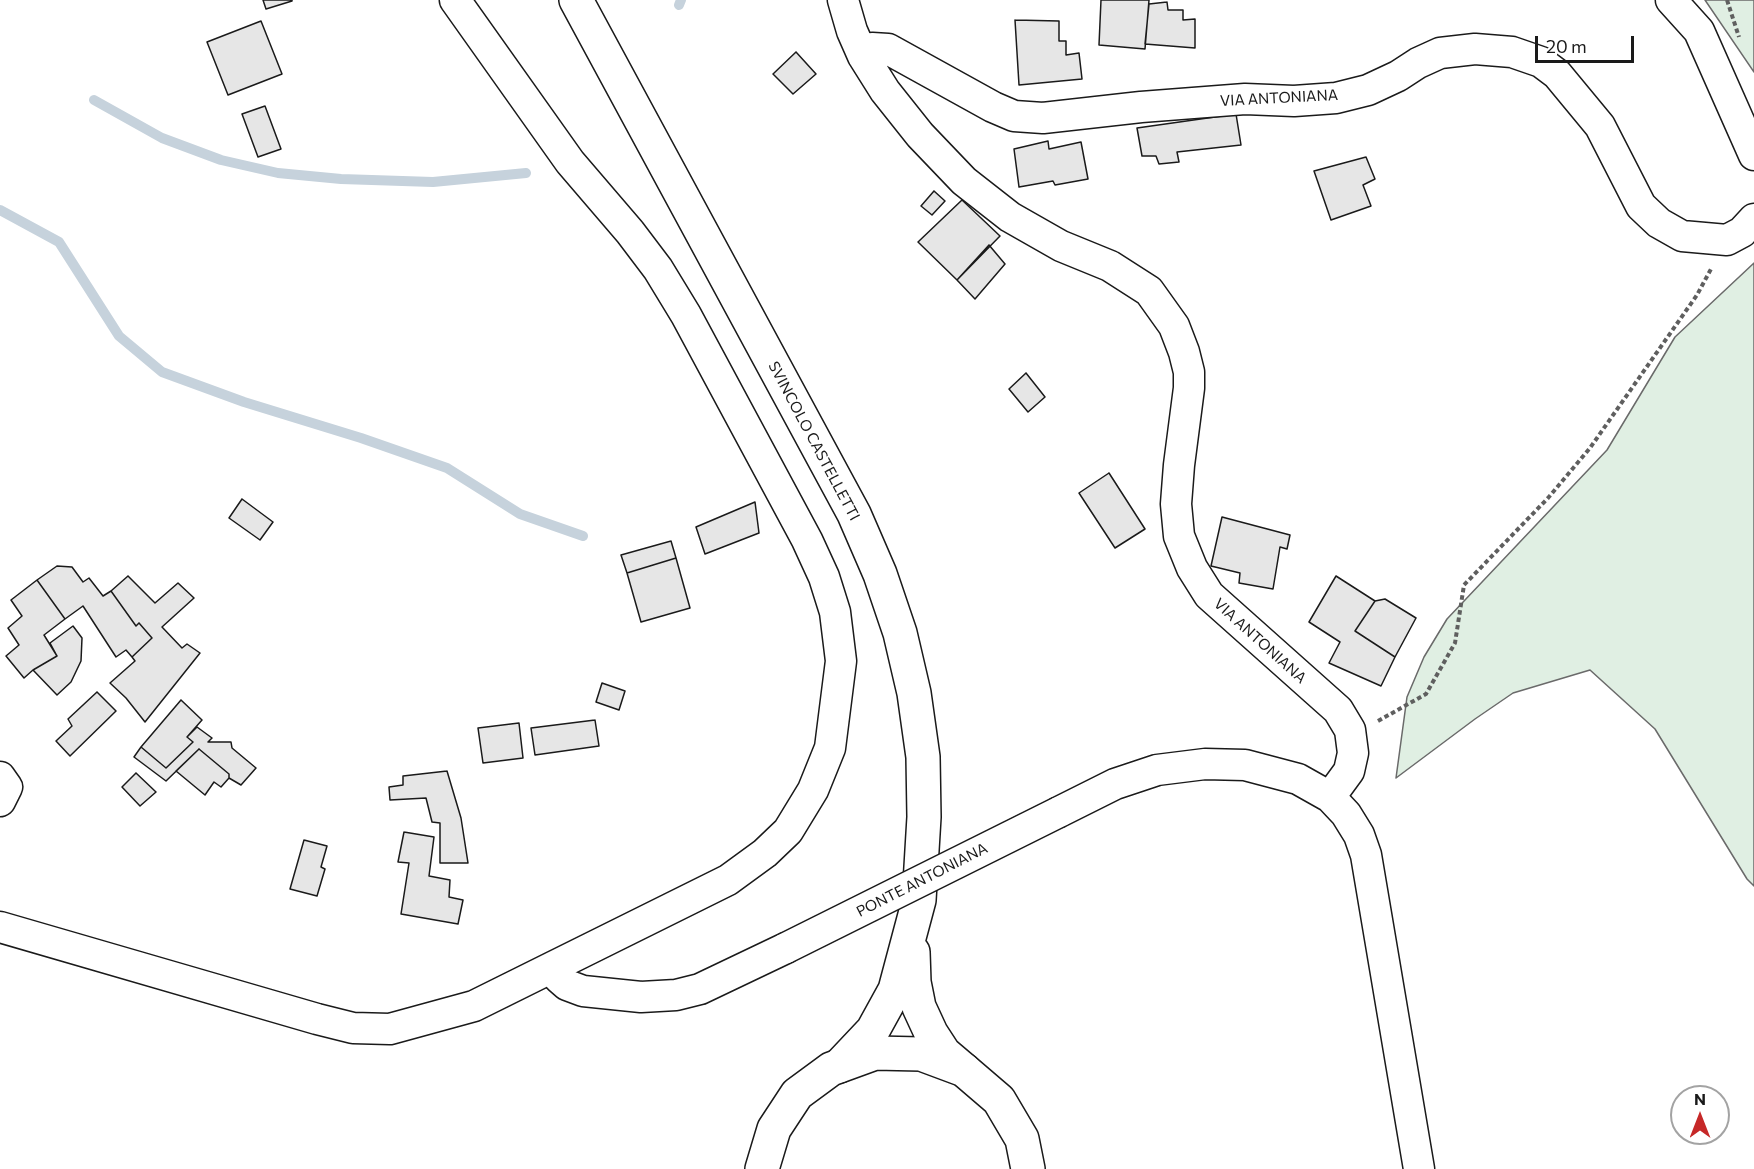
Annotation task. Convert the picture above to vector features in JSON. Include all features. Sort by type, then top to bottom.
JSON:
[{"type":"main road","name":"SVINCOLO CASTELLETTI","points":[[576,0],[854,514],[880,574],[900,633],[914,693],[923,757],[924,817],[919,900],[914,921]]},
{"type":"main road","points":[[839,1066],[873,1030],[895,990],[914,921]]},
{"type":"main road","points":[[914,921],[912,964],[920,1007],[931,1033],[944,1053],[999,1100],[1023,1140],[1028,1169]]},
{"type":"main road","points":[[762,1169],[774,1129],[797,1094],[831,1068],[875,1053],[921,1054],[964,1070]]},
{"type":"street","points":[[0,927],[353,1028],[390,1029],[474,1006],[728,880],[765,853],[788,831],[813,790],[830,748],[841,661],[835,612],[824,577],[807,540],[686,315],[658,269],[570,162],[455,0]]},
{"type":"street","name":"VIA ANTONIANA","points":[[843,0],[852,31],[863,56],[885,91],[913,126],[964,181],[1020,223],[1060,246],[1110,266],[1149,291],[1174,326],[1189,372],[1176,504],[1179,536],[1192,568],[1209,595],[1338,710],[1350,730]]},
{"type":"street","points":[[1671,0],[1700,31],[1754,155]]},
{"type":"street","name":"VIA ANTONIANA","points":[[863,56],[866,50],[872,48],[888,50],[1014,116],[1044,118],[1141,107],[1245,99],[1294,101],[1336,98],[1368,90],[1440,53],[1475,50],[1512,52],[1541,62],[1557,74],[1600,126],[1641,206],[1659,223],[1682,236],[1727,240]]},
{"type":"street","points":[[1727,240],[1742,232],[1754,219]]},
{"type":"street","points":[[1350,730],[1353,753],[1349,771],[1330,797],[1346,814],[1359,835],[1366,855],[1419,1169]]},
{"type":"street","name":"PONTE ANTONIANA","points":[[553,967],[567,986],[583,991],[641,997],[676,995],[700,989],[1115,784],[1157,770],[1205,764],[1245,765],[1298,778],[1330,797]]},
{"type":"street","points":[[0,777],[7,787],[0,801]]},
{"type":"path","points":[[1350,730],[1384,718],[1426,694],[1455,643],[1464,585],[1548,498],[1590,448],[1697,295],[1727,240]]},
{"type":"green space","points":[[1705,0],[1754,0],[1754,72]]},
{"type":"green space","points":[[1754,263],[1754,886],[1747,879],[1655,729],[1590,670],[1513,693],[1396,778],[1407,697],[1424,657],[1447,619],[1607,450],[1675,337]]},
{"type":"building","points":[[263,0],[292,0],[292,1],[266,9]]},
{"type":"building","points":[[1101,0],[1149,0],[1145,49],[1099,45]]},
{"type":"building","points":[[1167,2],[1168,10],[1183,10],[1183,20],[1195,19],[1195,48],[1145,44],[1149,4]]},
{"type":"building","points":[[1015,20],[1059,21],[1059,41],[1066,41],[1066,55],[1079,53],[1082,79],[1019,85]]},
{"type":"building","points":[[261,21],[282,74],[228,95],[207,42]]},
{"type":"building","points":[[796,52],[816,74],[793,94],[773,74]]},
{"type":"building","points":[[265,106],[281,149],[258,157],[242,114]]},
{"type":"building","points":[[1236,114],[1241,145],[1177,152],[1179,162],[1159,164],[1156,156],[1142,156],[1137,128]]},
{"type":"building","points":[[1048,141],[1049,149],[1081,142],[1088,179],[1055,185],[1053,181],[1019,187],[1014,149]]},
{"type":"building","points":[[1366,157],[1375,179],[1363,185],[1371,206],[1331,220],[1314,171]]},
{"type":"building","points":[[934,191],[945,201],[932,215],[921,206]]},
{"type":"building","points":[[962,200],[1000,236],[957,280],[918,242]]},
{"type":"building","points":[[989,245],[1005,264],[975,299],[957,280]]},
{"type":"building","points":[[1026,373],[1045,397],[1028,412],[1009,389]]},
{"type":"building","points":[[1109,473],[1145,529],[1115,548],[1079,493]]},
{"type":"building","points":[[242,499],[273,522],[260,540],[229,518]]},
{"type":"building","points":[[755,502],[759,533],[705,554],[696,527]]},
{"type":"building","points":[[1222,517],[1290,535],[1287,549],[1280,547],[1273,589],[1239,583],[1240,573],[1211,566]]},
{"type":"building","points":[[671,541],[676,558],[627,573],[621,555]]},
{"type":"building","points":[[676,558],[690,608],[641,622],[627,573]]},
{"type":"building","points":[[57,566],[72,567],[83,582],[89,578],[103,596],[111,591],[136,626],[139,623],[152,638],[132,657],[126,650],[116,657],[83,606],[65,619],[37,580]]},
{"type":"building","points":[[128,576],[155,603],[178,583],[194,598],[162,627],[182,648],[187,644],[200,653],[145,722],[126,698],[110,683],[135,661],[132,657],[152,638],[139,623],[136,626],[111,591]]},
{"type":"building","points":[[1336,576],[1375,601],[1355,631],[1395,657],[1381,686],[1329,663],[1340,642],[1309,622]]},
{"type":"building","points":[[37,580],[65,619],[44,635],[57,656],[24,678],[6,656],[19,645],[8,628],[22,616],[11,600]]},
{"type":"building","points":[[1385,599],[1416,618],[1395,657],[1355,631],[1375,601]]},
{"type":"building","points":[[73,626],[82,638],[81,661],[71,682],[57,695],[33,670],[57,656],[50,643]]},
{"type":"building","points":[[602,683],[625,691],[619,710],[596,702]]},
{"type":"building","points":[[97,692],[116,711],[70,756],[56,741],[72,726],[68,719]]},
{"type":"building","points":[[181,700],[202,720],[187,737],[193,742],[166,768],[141,747]]},
{"type":"building","points":[[595,720],[599,746],[535,755],[531,728]]},
{"type":"building","points":[[519,723],[523,758],[483,763],[478,728]]},
{"type":"building","points":[[197,727],[212,738],[208,742],[231,742],[232,748],[256,768],[241,785],[229,778],[229,774],[199,749],[166,781],[134,757],[141,747],[166,768],[193,742],[187,737]]},
{"type":"building","points":[[199,749],[229,774],[229,778],[221,787],[214,782],[205,795],[176,771]]},
{"type":"building","points":[[447,771],[461,818],[468,863],[440,863],[440,823],[432,822],[426,798],[390,800],[389,787],[403,785],[403,776]]},
{"type":"building","points":[[136,773],[156,792],[140,806],[122,787]]},
{"type":"building","points":[[404,832],[434,837],[429,876],[450,880],[449,897],[463,900],[458,924],[401,914],[409,863],[398,862]]},
{"type":"building","points":[[304,840],[327,846],[321,867],[325,869],[317,896],[290,889]]},
{"type":"waterway","points":[[679,5],[681,0]]},
{"type":"waterway","points":[[94,100],[162,138],[221,160],[278,173],[341,179],[433,182],[526,173]]},
{"type":"waterway","points":[[0,210],[59,242],[119,336],[162,372],[244,402],[361,438],[447,468],[520,514],[583,536]]}]
